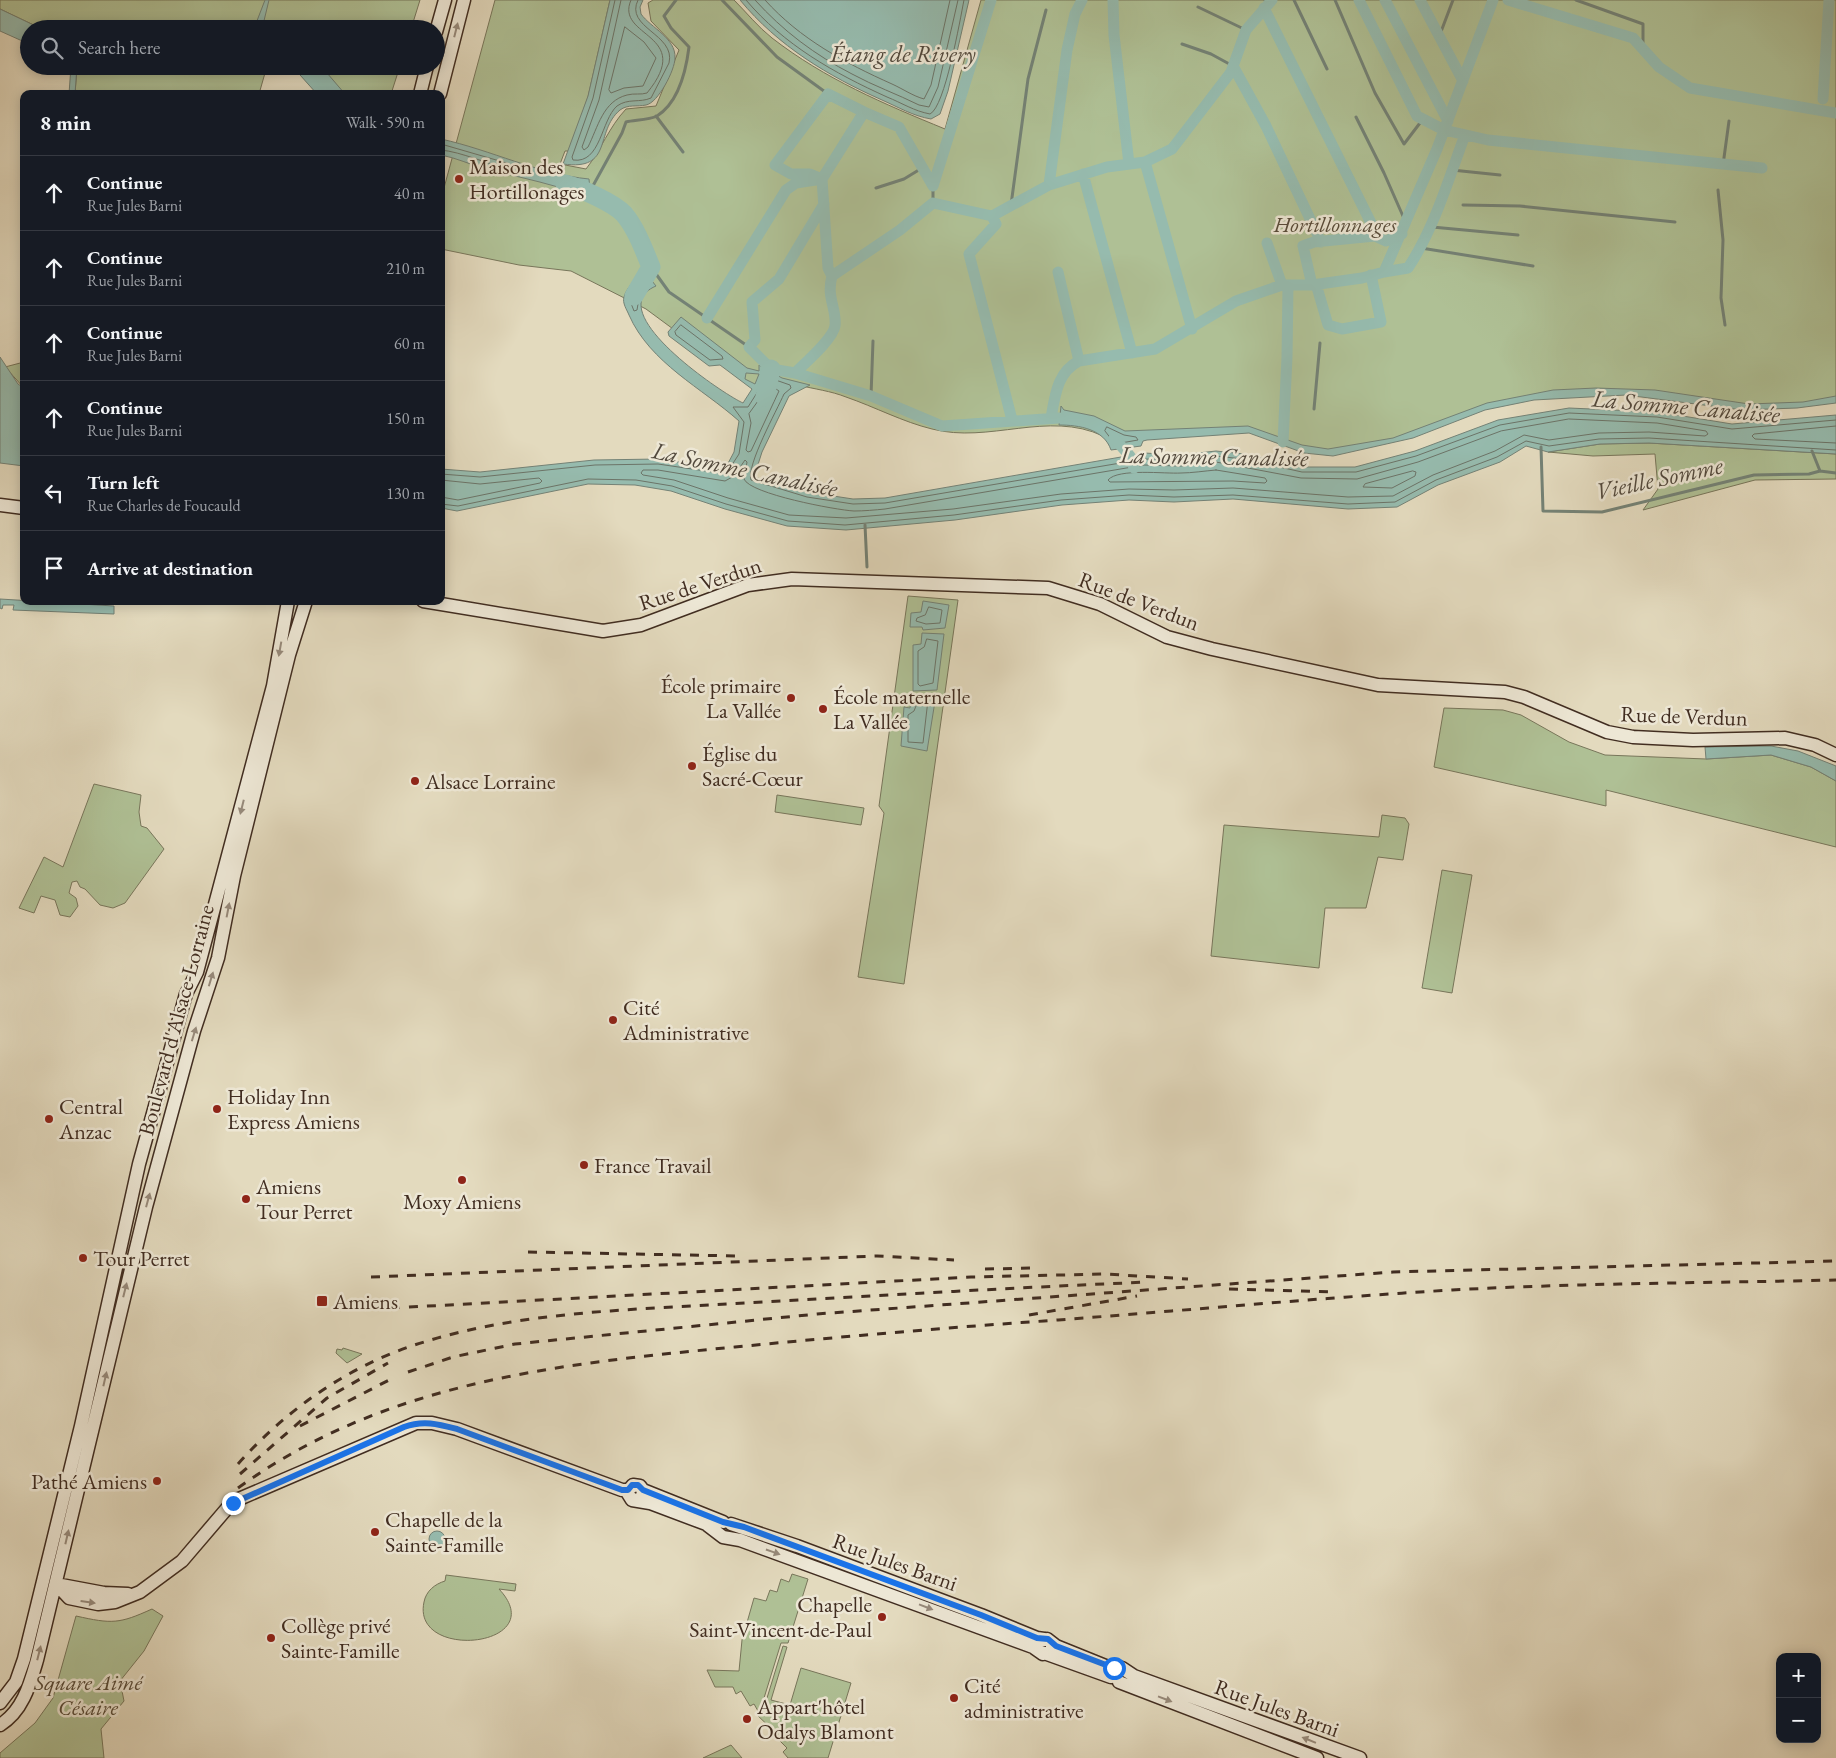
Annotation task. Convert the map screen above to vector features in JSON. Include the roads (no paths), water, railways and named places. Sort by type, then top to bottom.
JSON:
[{"type":"main road","points":[[439,20],[444,0]]},
{"type":"main road","points":[[445,74],[464,0]]},
{"type":"main road","points":[[421,90],[425,75]]},
{"type":"main road","points":[[441,90],[445,75]]},
{"type":"main road","points":[[0,505],[20,508]]},
{"type":"main road","name":"Rue de Verdun","points":[[445,605],[603,632],[641,625],[748,585],[792,579],[1048,588],[1100,604],[1150,629],[1184,642],[1360,681],[1378,684],[1505,692],[1524,697],[1607,732],[1633,737],[1693,740],[1785,738],[1815,745],[1836,755]]},
{"type":"main road","name":"Boulevard d'Alsace-Lorraine","points":[[0,1703],[16,1682],[24,1659],[81,1426],[139,1164],[186,994],[197,972],[273,686],[287,605]]},
{"type":"main road","name":"Boulevard d'Alsace-Lorraine","points":[[0,1725],[20,1705],[30,1686],[115,1332],[184,1068],[218,958],[234,876],[289,655],[305,605]]},
{"type":"main road","name":"Rue Jules Barni","points":[[56,1584],[104,1593],[135,1593],[158,1581],[182,1561],[229,1506],[239,1499],[404,1427],[418,1422],[432,1423],[457,1429],[622,1490],[628,1490],[628,1496],[640,1495],[706,1524],[797,1546],[981,1615],[1037,1638],[1046,1647],[1317,1758]]},
{"type":"main road","points":[[42,1580],[56,1584]]},
{"type":"main road","name":"Rue Jules Barni","points":[[1117,1675],[1360,1758]]},
{"type":"water","points":[[265,0],[269,0],[264,20],[257,20]]},
{"type":"water","points":[[610,0],[643,0],[640,7],[641,14],[672,45],[675,58],[672,70],[656,99],[646,105],[623,108],[612,119],[597,156],[590,162],[579,165],[563,164],[588,96]]},
{"type":"water","name":"Étang de Rivery","points":[[740,0],[969,0],[948,91],[940,114],[931,119],[912,114],[842,81],[787,46],[755,17]]},
{"type":"water","points":[[0,9],[23,20],[20,20],[20,40],[0,31]]},
{"type":"water","points":[[70,75],[76,75],[75,90],[69,90]]},
{"type":"water","points":[[300,75],[329,75],[342,90],[313,90]]},
{"type":"water","points":[[445,140],[551,172],[589,179],[591,201],[558,192],[558,187],[486,169],[445,156]]},
{"type":"water","name":"La Somme Canalisée","points":[[641,267],[656,286],[642,298],[642,313],[653,331],[670,350],[691,368],[731,396],[743,403],[752,389],[720,365],[709,366],[669,336],[668,332],[681,317],[747,368],[759,371],[759,365],[782,378],[810,385],[789,396],[762,452],[754,477],[807,492],[853,499],[885,498],[1144,453],[1180,455],[1216,451],[1244,454],[1303,467],[1355,467],[1415,451],[1498,420],[1569,408],[1658,412],[1732,424],[1836,415],[1836,454],[1649,443],[1600,444],[1548,452],[1526,446],[1500,462],[1438,485],[1397,507],[1348,509],[1233,499],[1174,502],[1129,500],[1062,505],[955,520],[846,530],[787,526],[725,509],[671,491],[635,485],[588,484],[457,511],[445,509],[445,469],[480,472],[594,460],[658,459],[725,469],[734,452],[739,421],[663,361],[638,332],[624,304],[625,293]],"holes":[[[746,373],[759,374],[755,384],[745,379]]]},
{"type":"water","points":[[0,357],[20,385],[20,466],[0,463]]},
{"type":"water","points":[[1596,388],[1655,390],[1749,404],[1803,402],[1836,396],[1836,403],[1797,408],[1742,410],[1626,395],[1534,400],[1485,410],[1413,438],[1333,456],[1304,453],[1249,433],[1147,440],[1143,441],[1141,446],[1111,450],[1108,443],[1097,433],[1082,427],[1059,425],[1061,406],[1064,410],[1094,416],[1125,431],[1248,426],[1302,445],[1328,449],[1393,438],[1487,403],[1553,390]]},
{"type":"water","points":[[0,599],[20,600],[20,605],[114,606],[114,614],[13,610],[14,605],[3,605],[2,609],[0,608]]},
{"type":"water","points":[[923,601],[949,605],[945,628],[923,630],[922,627],[910,627],[911,613],[921,612]]},
{"type":"water","points":[[922,633],[944,634],[937,690],[913,691],[913,645],[921,644]]},
{"type":"water","points":[[936,695],[927,751],[901,746],[904,707],[910,708],[911,696]]},
{"type":"water","points":[[1771,746],[1798,751],[1836,766],[1836,781],[1811,767],[1771,755],[1706,759],[1705,747]]},
{"type":"water","points":[[437,1531],[443,1533],[445,1539],[443,1545],[437,1547],[431,1545],[429,1539],[431,1533]]},
{"type":"waterway","points":[[589,193],[622,133],[626,122],[657,116],[665,110],[676,94],[686,66],[689,47],[671,28],[664,16],[676,0]]},
{"type":"waterway","points":[[722,0],[777,57],[828,94]]},
{"type":"waterway","points":[[707,318],[786,190],[796,183],[822,179],[864,112],[899,127],[933,186],[991,0]]},
{"type":"waterway","points":[[824,204],[779,279],[752,302],[755,340],[749,347],[771,369],[795,373],[818,351],[833,331],[835,314],[830,291],[832,276],[900,230],[933,203],[992,216],[1049,185],[1067,50],[1075,14],[1082,0]]},
{"type":"waterway","points":[[1113,0],[1114,35],[1129,164]]},
{"type":"waterway","points":[[1265,0],[1268,3]]},
{"type":"waterway","points":[[1049,185],[1107,167],[1145,162],[1172,149],[1231,72],[1246,30],[1272,0]]},
{"type":"waterway","points":[[1294,0],[1327,69]]},
{"type":"waterway","points":[[1335,0],[1375,93],[1404,144],[1423,119]]},
{"type":"waterway","points":[[1359,0],[1417,116],[1444,130],[1488,140],[1762,168]]},
{"type":"waterway","points":[[1385,0],[1448,121]]},
{"type":"waterway","points":[[1420,0],[1463,81]]},
{"type":"waterway","points":[[1439,37],[1453,0]]},
{"type":"waterway","points":[[1051,418],[1058,385],[1066,371],[1079,361],[1155,349],[1236,301],[1282,285],[1312,285],[1362,278],[1384,272],[1437,149],[1493,0]]},
{"type":"waterway","points":[[1508,0],[1633,38],[1659,67],[1690,88],[1836,113]]},
{"type":"waterway","points":[[1576,0],[1643,24],[1643,50]]},
{"type":"waterway","points":[[1823,99],[1829,0]]},
{"type":"waterway","points":[[1198,7],[1246,30]]},
{"type":"waterway","points":[[1264,8],[1376,233],[1375,236]]},
{"type":"waterway","points":[[1011,205],[1028,79],[1046,10]]},
{"type":"waterway","points":[[1182,44],[1211,54],[1233,66]]},
{"type":"waterway","points":[[1233,66],[1266,126],[1321,242]]},
{"type":"waterway","points":[[832,276],[828,268],[822,179],[810,174],[791,174],[775,165],[828,94],[864,112]]},
{"type":"waterway","points":[[656,116],[683,152]]},
{"type":"waterway","points":[[1356,117],[1406,223]]},
{"type":"waterway","points":[[1723,165],[1729,121]]},
{"type":"waterway","points":[[1384,272],[1408,268],[1418,252],[1440,203],[1465,135]]},
{"type":"waterway","points":[[1145,162],[1192,329]]},
{"type":"waterway","points":[[876,188],[904,179],[922,168]]},
{"type":"waterway","points":[[1452,170],[1500,175]]},
{"type":"waterway","points":[[1083,174],[1132,353]]},
{"type":"waterway","points":[[565,184],[588,192],[613,205],[624,214],[632,226],[651,267],[634,296]]},
{"type":"waterway","points":[[933,186],[933,203]]},
{"type":"waterway","points":[[1718,190],[1723,240],[1721,298],[1725,325]]},
{"type":"waterway","points":[[1463,205],[1520,206],[1675,222]]},
{"type":"waterway","points":[[992,216],[996,224],[969,254],[1012,420]]},
{"type":"waterway","points":[[1432,227],[1518,235]]},
{"type":"waterway","points":[[1312,285],[1303,246],[1314,242],[1375,236],[1386,241],[1402,234]]},
{"type":"waterway","points":[[1267,243],[1282,285]]},
{"type":"waterway","points":[[1421,248],[1533,266]]},
{"type":"waterway","points":[[651,267],[669,292],[749,347]]},
{"type":"waterway","points":[[1058,272],[1079,361]]},
{"type":"waterway","points":[[1316,284],[1328,325],[1342,329],[1381,322],[1371,275]]},
{"type":"waterway","name":"La Somme Canalisée","points":[[1283,442],[1288,285]]},
{"type":"waterway","points":[[871,396],[873,341]]},
{"type":"waterway","points":[[1314,409],[1320,343]]},
{"type":"waterway","points":[[765,397],[771,369]]},
{"type":"waterway","points":[[795,373],[871,396],[942,426],[1059,418]]},
{"type":"waterway","name":"La Somme Canalisée","points":[[1114,438],[1130,456],[1134,468]]},
{"type":"waterway","name":"Vieille Somme","points":[[1541,447],[1543,511],[1602,512],[1754,475],[1809,474],[1820,471],[1836,473]]},
{"type":"waterway","points":[[1812,451],[1820,471]]},
{"type":"waterway","points":[[865,525],[867,567]]},
{"type":"railway","points":[[528,1252],[738,1256]]},
{"type":"railway","points":[[371,1277],[877,1256],[954,1260]]},
{"type":"railway","points":[[408,1372],[453,1357],[515,1344],[817,1314],[1393,1272],[1836,1261]]},
{"type":"railway","points":[[985,1269],[1035,1268]]},
{"type":"railway","points":[[373,1309],[971,1277],[1105,1274],[1188,1279]]},
{"type":"railway","points":[[238,1488],[295,1452],[353,1423],[414,1401],[476,1384],[539,1371],[603,1361],[889,1333],[1401,1293],[1548,1286],[1836,1280]]},
{"type":"railway","points":[[238,1464],[278,1424],[322,1390],[371,1362],[424,1342],[498,1324],[574,1314],[651,1308],[1148,1282]]},
{"type":"railway","points":[[1229,1289],[1336,1292]]},
{"type":"railway","points":[[1029,1315],[1137,1296]]},
{"type":"railway","points":[[240,1474],[327,1398],[388,1363]]},
{"type":"railway","points":[[300,1426],[391,1379]]},
{"type":"place","name":"Maison des Hortillonages","points":[[459,179]]},
{"type":"place","name":"École primaire La Vallée","points":[[791,698]]},
{"type":"place","name":"École maternelle La Vallée","points":[[823,709]]},
{"type":"place","name":"Église du Sacré-Cœur","points":[[692,766]]},
{"type":"place","name":"Alsace Lorraine","points":[[415,781]]},
{"type":"place","name":"Cité Administrative","points":[[613,1020]]},
{"type":"place","name":"Holiday Inn Express Amiens","points":[[217,1109]]},
{"type":"place","name":"Central Anzac","points":[[49,1119]]},
{"type":"place","name":"France Travail","points":[[584,1165]]},
{"type":"place","name":"Moxy Amiens","points":[[462,1180]]},
{"type":"place","name":"Amiens Tour Perret","points":[[246,1199]]},
{"type":"place","name":"Tour Perret","points":[[83,1258]]},
{"type":"place","name":"Amiens","points":[[322,1301]]},
{"type":"place","name":"Pathé Amiens","points":[[157,1481]]},
{"type":"place","name":"Chapelle de la Sainte-Famille","points":[[375,1532]]},
{"type":"place","name":"Chapelle Saint-Vincent-de-Paul","points":[[882,1617]]},
{"type":"place","name":"Collège privé Sainte-Famille","points":[[271,1638]]},
{"type":"place","name":"Cité administrative","points":[[954,1698]]},
{"type":"place","name":"Appart'hôtel Odalys Blamont","points":[[747,1719]]},
{"type":"park label","name":"Hortillonnages","points":[[1335,224]]},
{"type":"park label","name":"Square Aimé Césaire","points":[[88,1694]]}]
